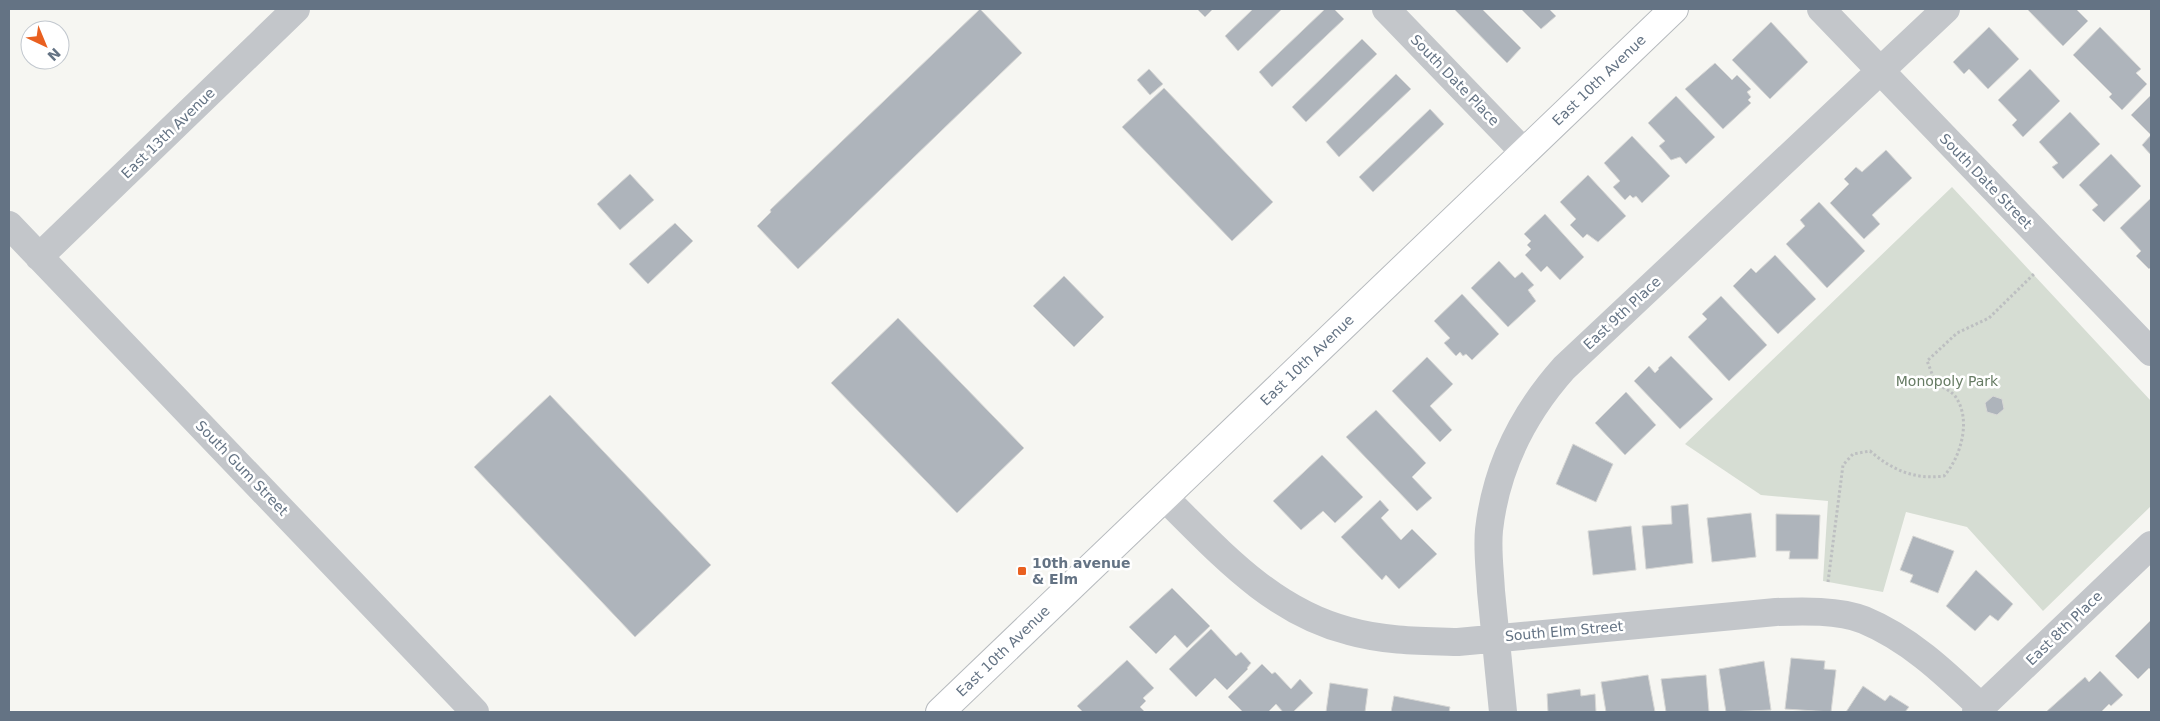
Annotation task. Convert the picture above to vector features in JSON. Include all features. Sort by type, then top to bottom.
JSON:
[{"type":"main road","name":"East 10th Avenue","points":[[940,712],[1674,9]]},
{"type":"street","name":"East 13th Avenue","points":[[39,257],[296,9]]},
{"type":"street","name":"South Date Place","points":[[1386,9],[1524,152]]},
{"type":"street","name":"South Date Street","points":[[1821,9],[2151,352]]},
{"type":"street","name":"East 9th Place","points":[[1503,712],[1488,559],[1490,523],[1499,476],[1514,440],[1534,406],[1564,368],[1946,9]]},
{"type":"street","name":"South Gum Street","points":[[9,225],[475,712]]},
{"type":"street","name":"South Elm Street","points":[[1164,497],[1248,578],[1273,597],[1308,616],[1349,631],[1381,637],[1458,642],[1776,612],[1824,613],[1863,619],[1902,640],[1936,665],[1978,710]]},
{"type":"street","name":"East 8th Place","points":[[1978,710],[2151,545]]},
{"type":"path","points":[[1824,613],[1843,465],[1853,454],[1870,451],[1884,464],[1901,472],[1930,478],[1944,476],[1952,466],[1957,455],[1963,429],[1962,416],[1956,397],[1936,382],[1927,361],[1957,332],[1989,318],[2056,253]]},
{"type":"green space","name":"Monopoly Park","points":[[1952,187],[2151,401],[2151,506],[2043,611],[1967,527],[1906,512],[1883,592],[1823,581],[1828,501],[1761,495],[1685,444]]},
{"type":"building","points":[[980,9],[1022,53],[798,269],[757,226],[771,212],[770,210]]},
{"type":"building","points":[[1197,9],[1213,9],[1205,17]]},
{"type":"building","points":[[1253,9],[1282,9],[1238,51],[1225,36]]},
{"type":"building","points":[[1325,9],[1334,9],[1344,19],[1272,87],[1259,72]]},
{"type":"building","points":[[1454,9],[1482,9],[1521,48],[1507,63]]},
{"type":"building","points":[[1521,9],[1549,9],[1556,16],[1541,29]]},
{"type":"building","points":[[2027,9],[2076,9],[2088,21],[2063,46]]},
{"type":"building","points":[[1771,22],[1808,62],[1770,99],[1732,60]]},
{"type":"building","points":[[1989,27],[2019,59],[1988,89],[1969,69],[1964,74],[1953,62]]},
{"type":"building","points":[[2100,27],[2141,69],[2136,73],[2147,84],[2122,110],[2109,97],[2112,94],[2073,55]]},
{"type":"building","points":[[1362,39],[1377,54],[1306,122],[1292,107]]},
{"type":"building","points":[[1715,63],[1732,80],[1737,75],[1751,89],[1747,92],[1751,97],[1748,100],[1751,103],[1723,129],[1685,89]]},
{"type":"building","points":[[1149,69],[1163,84],[1150,95],[1137,80]]},
{"type":"building","points":[[2030,69],[2060,101],[2023,137],[2012,125],[2017,120],[1998,100]]},
{"type":"building","points":[[1396,74],[1411,89],[1339,157],[1326,142]]},
{"type":"building","points":[[1164,88],[1273,202],[1232,241],[1122,127]]},
{"type":"building","points":[[2151,95],[2151,135],[2131,115]]},
{"type":"building","points":[[1676,96],[1715,137],[1686,164],[1680,157],[1671,160],[1659,146],[1665,141],[1648,123]]},
{"type":"building","points":[[1430,109],[1444,124],[1373,192],[1359,177]]},
{"type":"building","points":[[2070,112],[2100,144],[2063,179],[2052,167],[2058,163],[2039,142]]},
{"type":"building","points":[[2151,135],[2151,155],[2142,145]]},
{"type":"building","points":[[1632,136],[1670,176],[1642,203],[1636,196],[1633,198],[1630,195],[1625,200],[1613,187],[1620,181],[1604,163]]},
{"type":"building","points":[[1886,150],[1912,178],[1872,215],[1880,224],[1864,239],[1830,203],[1849,184],[1844,179],[1856,167],[1862,172]]},
{"type":"building","points":[[2111,154],[2141,186],[2104,222],[2092,210],[2098,205],[2079,185]]},
{"type":"building","points":[[630,174],[654,200],[620,230],[597,204]]},
{"type":"building","points":[[1588,175],[1626,216],[1598,242],[1587,234],[1583,238],[1570,225],[1576,219],[1560,202]]},
{"type":"building","points":[[2151,198],[2151,267],[2149,269],[2136,256],[2141,251],[2120,228]]},
{"type":"building","points":[[1819,202],[1865,251],[1827,288],[1786,244],[1805,226],[1800,220]]},
{"type":"building","points":[[1545,214],[1584,257],[1560,280],[1547,266],[1541,272],[1525,255],[1531,249],[1527,245],[1531,241],[1524,234]]},
{"type":"building","points":[[675,223],[693,241],[648,284],[629,264]]},
{"type":"building","points":[[1775,255],[1816,299],[1778,334],[1733,286],[1751,268],[1756,273]]},
{"type":"building","points":[[1499,261],[1515,278],[1522,272],[1534,285],[1528,290],[1536,301],[1508,327],[1471,288]]},
{"type":"building","points":[[1064,276],[1104,317],[1074,347],[1033,306]]},
{"type":"building","points":[[1462,294],[1499,334],[1472,360],[1466,354],[1463,356],[1460,352],[1456,356],[1444,343],[1450,338],[1434,321]]},
{"type":"building","points":[[1721,296],[1767,345],[1729,381],[1688,337],[1707,319],[1702,314]]},
{"type":"building","points":[[898,318],[1024,448],[957,513],[831,383]]},
{"type":"building","points":[[1671,356],[1713,399],[1680,429],[1634,381],[1649,366],[1655,373]]},
{"type":"building","points":[[1427,357],[1453,384],[1430,406],[1452,430],[1440,442],[1392,391]]},
{"type":"building","points":[[1626,392],[1656,425],[1625,455],[1595,423]]},
{"type":"building","points":[[550,395],[711,565],[635,637],[474,467]]},
{"type":"building","points":[[1993,396],[2002,399],[2004,409],[1997,415],[1987,412],[1985,403]]},
{"type":"building","points":[[1376,410],[1426,463],[1412,477],[1432,498],[1417,511],[1346,437]]},
{"type":"building","points":[[1573,444],[1613,464],[1596,502],[1556,484]]},
{"type":"building","points":[[1322,455],[1363,497],[1335,523],[1323,511],[1301,530],[1273,501]]},
{"type":"building","points":[[1380,500],[1389,510],[1381,518],[1401,540],[1412,529],[1437,554],[1399,589],[1386,575],[1382,580],[1341,537]]},
{"type":"building","points":[[1688,504],[1693,563],[1646,569],[1642,526],[1672,524],[1671,506]]},
{"type":"building","points":[[1751,513],[1756,557],[1712,562],[1707,518]]},
{"type":"building","points":[[1776,514],[1820,515],[1818,559],[1789,559],[1790,551],[1776,551]]},
{"type":"building","points":[[1631,526],[1636,570],[1593,575],[1588,531]]},
{"type":"building","points":[[1913,536],[1954,551],[1938,593],[1910,582],[1913,575],[1900,570]]},
{"type":"building","points":[[1976,570],[2013,604],[1998,621],[1990,615],[1975,631],[1946,606]]},
{"type":"building","points":[[1172,588],[1210,626],[1187,648],[1175,635],[1156,654],[1129,627]]},
{"type":"building","points":[[2151,620],[2151,670],[2149,668],[2138,679],[2115,656]]},
{"type":"building","points":[[1211,629],[1236,656],[1241,652],[1251,663],[1248,669],[1227,690],[1215,678],[1196,697],[1169,669]]},
{"type":"building","points":[[1791,658],[1825,661],[1824,669],[1836,670],[1831,712],[1785,709]]},
{"type":"building","points":[[1127,660],[1154,688],[1143,698],[1146,701],[1140,707],[1145,712],[1083,712],[1077,706]]},
{"type":"building","points":[[1764,661],[1771,710],[1726,712],[1719,669]]},
{"type":"building","points":[[1262,664],[1272,674],[1275,672],[1291,689],[1300,679],[1313,693],[1293,712],[1283,712],[1276,704],[1268,712],[1243,712],[1228,697]]},
{"type":"building","points":[[2100,671],[2123,695],[2111,706],[2109,704],[2101,712],[2046,712],[2085,677],[2089,682]]},
{"type":"building","points":[[1648,675],[1655,712],[1606,712],[1601,682]]},
{"type":"building","points":[[1706,675],[1709,712],[1666,712],[1661,679]]},
{"type":"building","points":[[1330,683],[1368,689],[1365,712],[1326,712]]},
{"type":"building","points":[[1863,686],[1885,701],[1890,695],[1909,707],[1905,712],[1846,712]]},
{"type":"building","points":[[1580,689],[1581,696],[1595,694],[1596,712],[1548,712],[1547,694]]},
{"type":"building","points":[[1394,696],[1450,707],[1449,712],[1391,712]]},
{"type":"place","name":"10th avenue & Elm","points":[[1022,571]]}]
